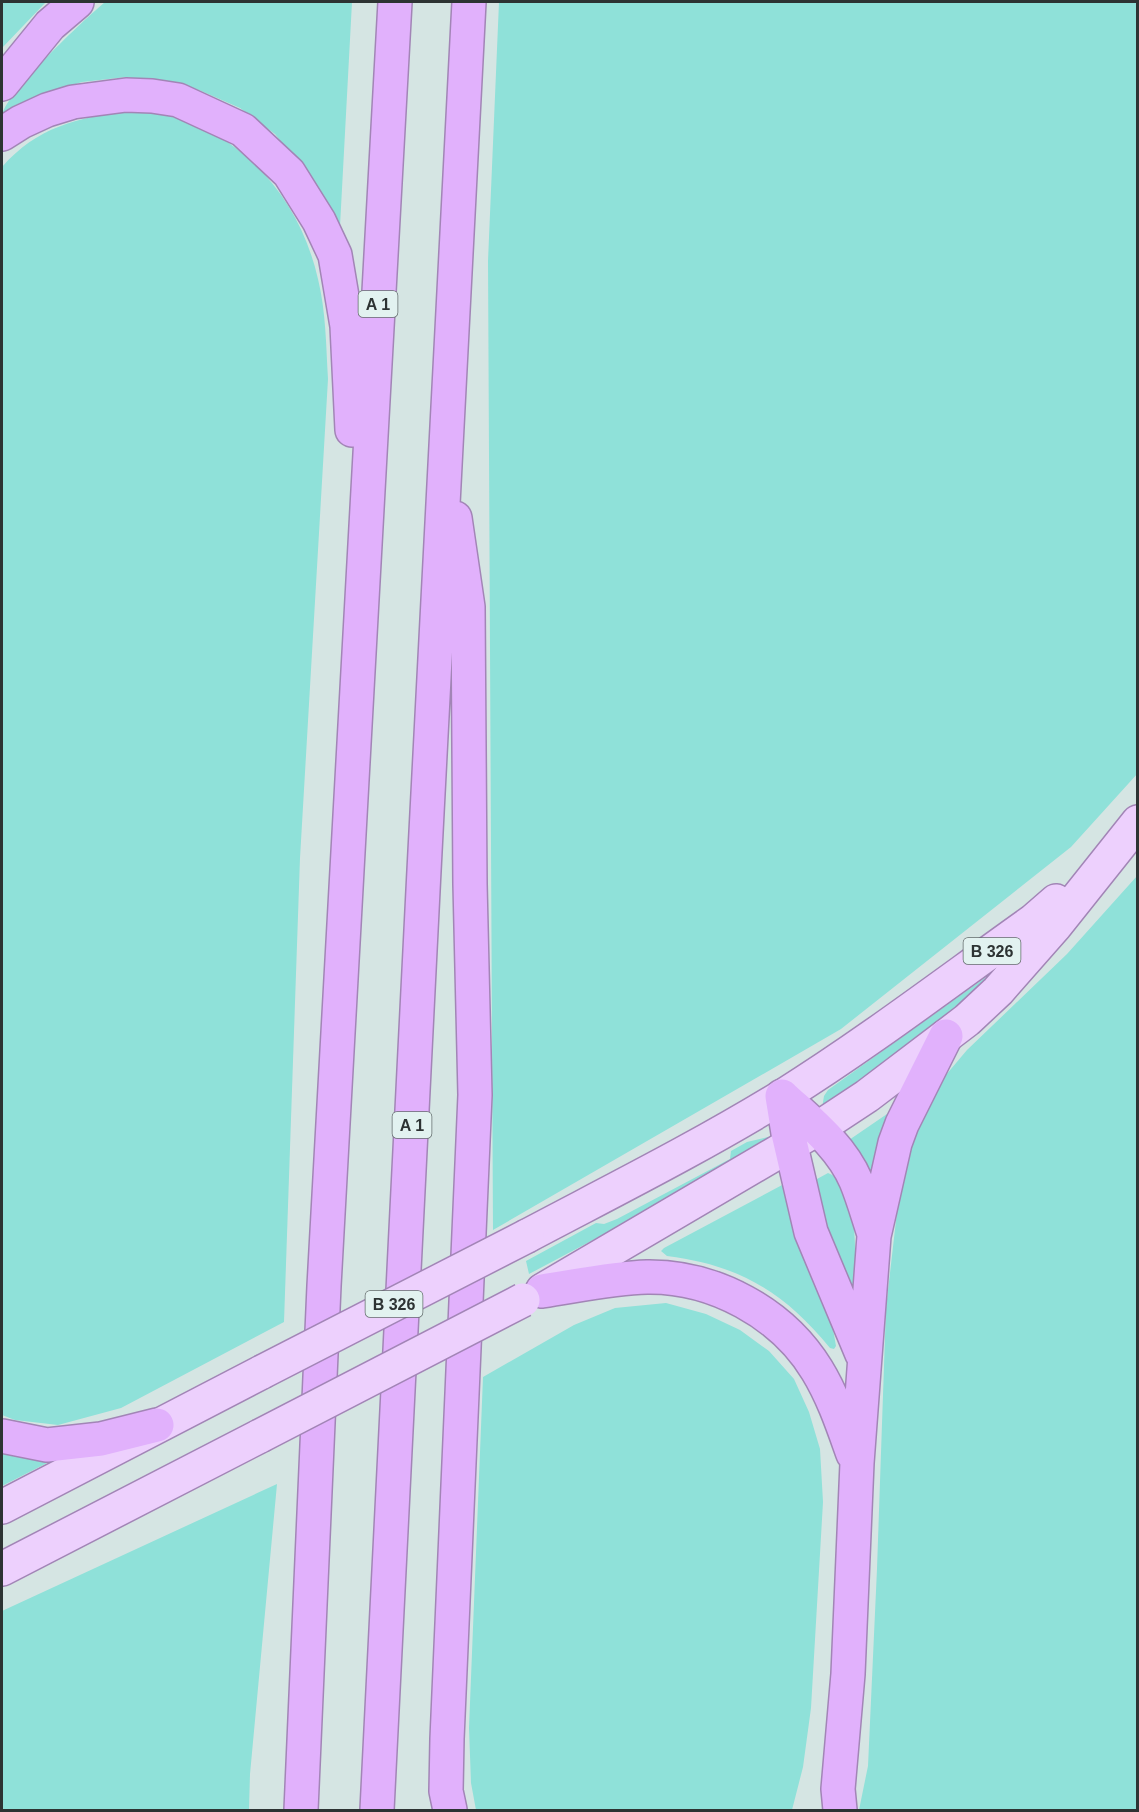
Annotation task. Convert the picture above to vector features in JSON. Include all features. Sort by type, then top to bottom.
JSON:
[{"type":"highway","points":[[2,84],[50,25],[77,2]]},
{"type":"highway","name":"A 1","points":[[301,1810],[324,1286],[395,2]]},
{"type":"highway","name":"A 1","points":[[377,1810],[444,439],[469,2]]},
{"type":"highway","points":[[2,134],[47,110],[73,102],[117,96],[152,96],[178,100],[243,130],[289,173],[320,221],[334,255],[347,326],[361,606]]},
{"type":"highway","points":[[444,439],[468,607],[470,896],[475,1095],[447,1739],[446,1791],[450,1810]]},
{"type":"highway","points":[[835,1803],[848,1674],[856,1463],[874,1236],[895,1143],[902,1124],[946,1036]]},
{"type":"highway","points":[[782,1096],[804,1137],[805,1211],[811,1232],[865,1360]]},
{"type":"highway","points":[[804,1137],[840,1154],[855,1179],[874,1236]]},
{"type":"highway","points":[[533,1296],[649,1277],[712,1287],[744,1302],[760,1311],[788,1333],[817,1370],[839,1416],[856,1463]]},
{"type":"highway","points":[[2,1437],[48,1445],[101,1439],[157,1425]]},
{"type":"main road","name":"B 326","points":[[2,1569],[533,1296],[804,1137],[867,1096],[967,1020],[998,992],[1056,925],[1137,822]]},
{"type":"main road","name":"B 326","points":[[2,1506],[699,1145],[782,1096],[868,1040],[1033,921],[1112,855]]},
{"type":"shaded area","points":[[2,2],[46,2],[2,48]]},
{"type":"shaded area","points":[[105,2],[352,2],[340,226],[332,227],[295,159],[275,134],[240,108],[199,90],[126,77],[82,82],[46,94],[2,117],[5,107],[29,76]]},
{"type":"shaded area","points":[[499,2],[1137,2],[1138,773],[1071,847],[841,1029],[493,1230],[488,261]]},
{"type":"shaded area","points":[[128,111],[170,116],[195,123],[234,147],[252,162],[282,196],[304,235],[312,257],[323,304],[328,379],[300,858],[284,1322],[121,1408],[58,1425],[15,1420],[2,1415],[2,167],[29,142],[59,127],[92,117]]},
{"type":"shaded area","points":[[1137,876],[1137,1810],[859,1810],[868,1766],[886,1308],[902,1168],[914,1127],[940,1082],[967,1050],[1067,954]]},
{"type":"shaded area","points":[[989,975],[991,977],[933,1033],[822,1108],[824,1096],[828,1090]]},
{"type":"shaded area","points":[[890,1114],[872,1178],[849,1140]]},
{"type":"shaded area","points":[[768,1137],[772,1139],[772,1145],[529,1274],[526,1261],[596,1223],[604,1224],[617,1219],[730,1159],[731,1151],[747,1142]]},
{"type":"shaded area","points":[[828,1173],[838,1180],[851,1206],[855,1240],[855,1285],[853,1288],[849,1286],[821,1218],[816,1190],[817,1179]]},
{"type":"shaded area","points":[[784,1184],[830,1312],[836,1346],[834,1349],[830,1348],[795,1311],[758,1284],[716,1266],[667,1256],[661,1251]]},
{"type":"shaded area","points":[[666,1303],[706,1314],[740,1330],[769,1351],[794,1379],[809,1412],[820,1449],[823,1502],[811,1708],[803,1767],[792,1810],[476,1810],[471,1783],[469,1728],[483,1377],[574,1325],[615,1308]]},
{"type":"shaded area","points":[[2,1450],[51,1461],[2,1486]]},
{"type":"shaded area","points":[[277,1484],[250,1774],[249,1810],[2,1810],[2,1611]]}]
